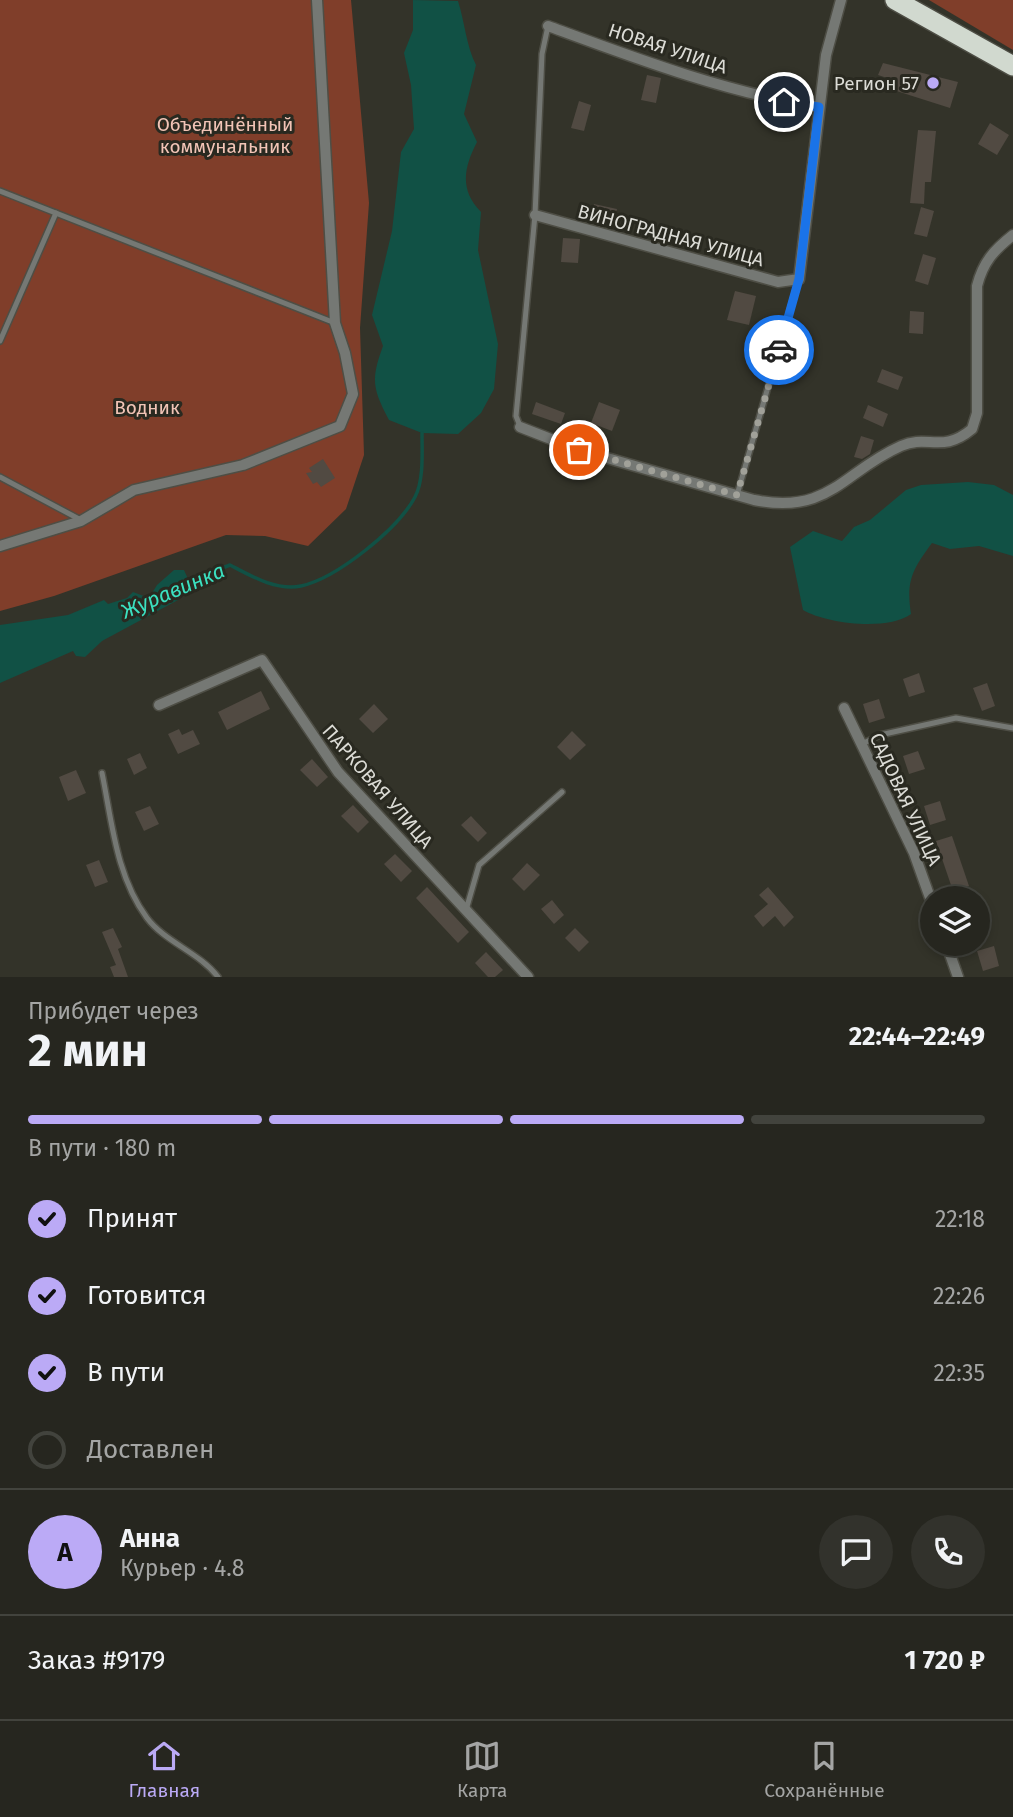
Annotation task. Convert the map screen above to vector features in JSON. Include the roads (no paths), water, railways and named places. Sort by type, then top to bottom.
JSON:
[{"type":"highway","points":[[895,0],[1013,58]]},
{"type":"highway","points":[[937,22],[1013,66]]},
{"type":"street","points":[[0,546],[82,521],[134,490],[243,465],[340,426],[353,394],[345,353],[335,323],[317,0]]},
{"type":"street","points":[[799,279],[830,31],[841,0]]},
{"type":"street","name":"НОВАЯ УЛИЦА","points":[[548,26],[642,60],[784,102],[819,107]]},
{"type":"street","name":"ВИНОГРАДНАЯ УЛИЦА","points":[[536,215],[778,282],[799,279]]},
{"type":"street","points":[[520,427],[579,450],[767,503],[816,499],[904,444],[946,444],[972,429],[977,413],[977,286],[982,267],[992,252],[1013,234]]},
{"type":"street","name":"ПАРКОВАЯ УЛИЦА","points":[[159,705],[262,660],[338,772],[528,977]]},
{"type":"street","name":"САДОВАЯ УЛИЦА","points":[[844,708],[914,853],[926,886]]},
{"type":"street","points":[[951,956],[958,977]]},
{"type":"lane","points":[[520,427],[516,416],[522,333],[536,215],[542,54],[548,26]]},
{"type":"lane","points":[[0,191],[335,323]]},
{"type":"lane","points":[[0,341],[56,213]]},
{"type":"lane","points":[[737,495],[799,279]]},
{"type":"lane","points":[[0,477],[82,521]]},
{"type":"lane","points":[[862,744],[880,735],[956,718],[1013,728]]},
{"type":"lane","points":[[102,773],[109,821],[121,865],[148,919],[218,977]]},
{"type":"lane","points":[[466,910],[479,865],[562,792]]},
{"type":"water","points":[[413,0],[458,1],[476,65],[464,114],[477,142],[469,160],[466,178],[469,195],[481,212],[478,250],[498,344],[494,389],[481,413],[458,434],[422,433],[389,420],[379,400],[375,383],[376,367],[383,346],[372,315],[392,231],[401,152],[414,129],[411,85],[404,53],[413,30]]},
{"type":"water","points":[[968,482],[994,485],[1013,495],[1013,556],[979,546],[950,549],[932,543],[912,576],[909,593],[911,614],[888,623],[842,622],[803,610],[790,547],[813,531],[842,541],[854,527],[870,520],[906,490],[921,485]]},
{"type":"water","points":[[174,570],[184,570],[189,581],[178,600],[102,641],[85,657],[76,656],[73,651],[0,683],[0,625],[68,615],[104,600],[108,604],[127,598],[133,592],[149,598],[157,585]]},
{"type":"waterway","name":"Журавинка","points":[[187,582],[230,565],[273,584],[301,586],[316,581],[348,563],[381,537],[407,510],[415,497],[421,474],[422,433]]},
{"type":"place","name":"Регион 57","points":[[933,83]]},
{"type":"park label","name":"Объединённый коммунальник","points":[[225,135]]},
{"type":"park label","name":"Водник","points":[[147,407]]}]
